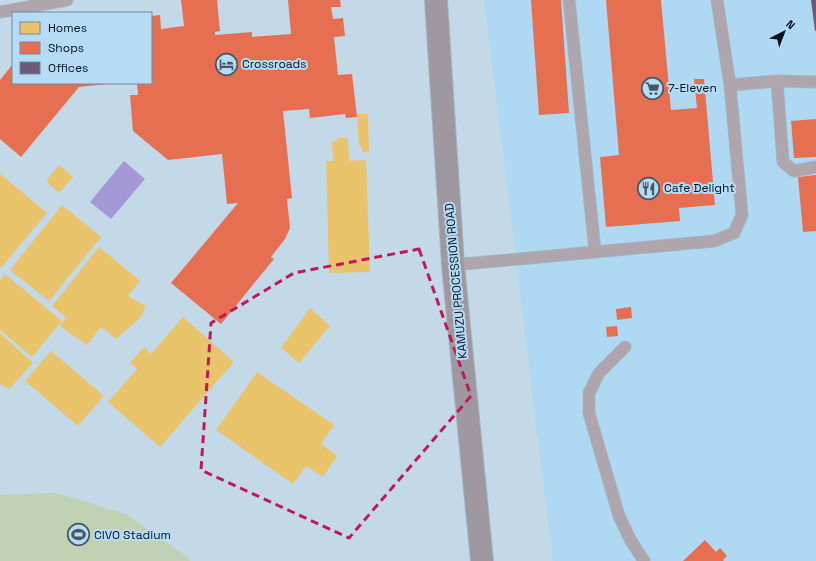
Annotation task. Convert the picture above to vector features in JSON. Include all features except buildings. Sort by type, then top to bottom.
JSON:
[{"type":"highway","name":"KAMUZU PROCESSION ROAD","points":[[436,0],[453,265],[482,561]]},
{"type":"lane","points":[[0,12],[67,0]]},
{"type":"lane","points":[[570,0],[594,252]]},
{"type":"lane","points":[[453,265],[714,241],[734,233],[742,215],[730,85],[717,0]]},
{"type":"lane","points":[[730,85],[777,81],[816,82]]},
{"type":"lane","points":[[777,81],[783,162],[794,171],[816,168]]},
{"type":"lane","points":[[625,347],[599,374],[588,393],[588,413],[619,516],[631,541],[644,561]]},
{"type":"highlighted area","points":[[419,249],[471,396],[349,538],[201,470],[211,323],[294,273]]},
{"type":"shaded area","points":[[484,0],[816,0],[816,561],[553,561]]},
{"type":"shaded area","points":[[124,161],[145,179],[111,219],[90,202]]},
{"type":"green space","name":"CIVO Stadium","points":[[56,493],[126,514],[186,556],[190,561],[0,561],[0,495]]},
{"type":"place","name":"Crossroads","points":[[226,64]]},
{"type":"place","name":"7-Eleven","points":[[652,88]]},
{"type":"place","name":"Cafe Delight","points":[[649,188]]},
{"type":"place","name":"CIVO Stadium","points":[[78,535]]}]
